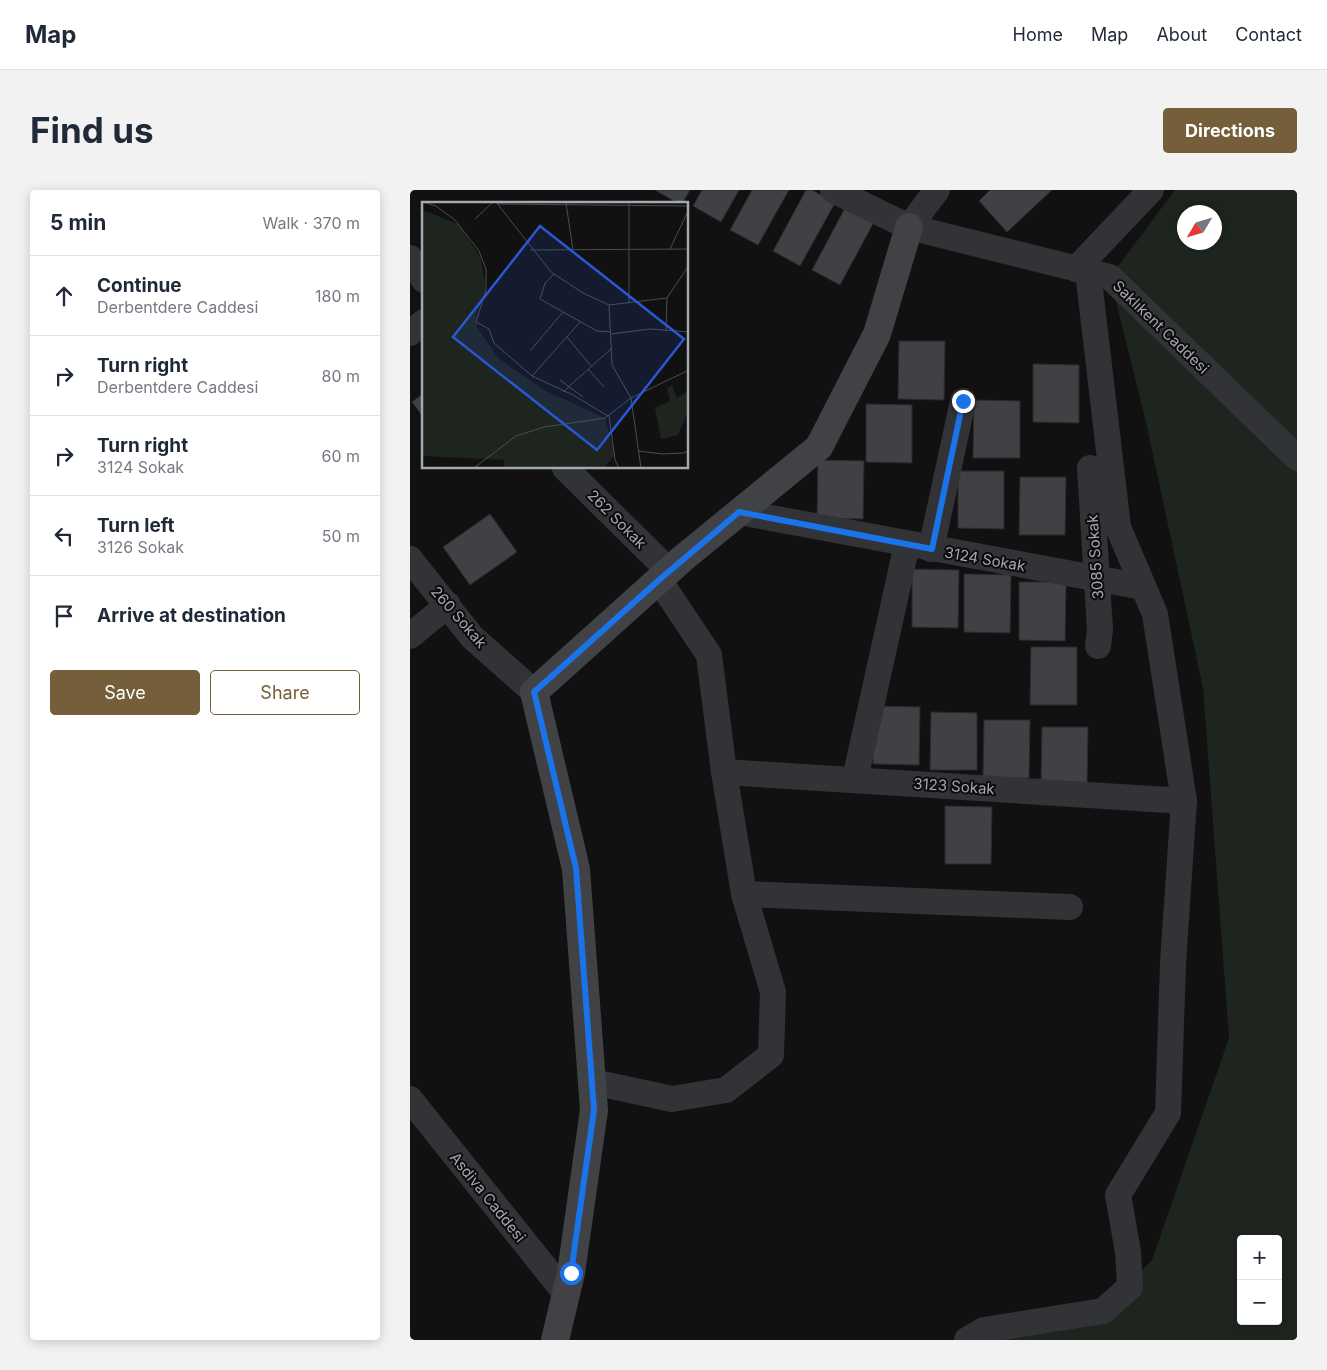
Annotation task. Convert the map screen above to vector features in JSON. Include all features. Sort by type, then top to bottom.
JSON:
[{"type":"street","name":"Saklıkent Caddesi","points":[[833,190],[909,228],[1110,277],[1297,458]]},
{"type":"street","points":[[555,1340],[571,1273],[594,1110],[576,868],[534,692],[664,575],[819,447],[876,334],[909,228],[937,190]]},
{"type":"street","points":[[967,1340],[984,1330],[1103,1310],[1130,1287],[1128,1252],[1118,1195],[1168,1113],[1173,963],[1184,801],[1154,614],[1118,527],[1082,270],[1151,190]]},
{"type":"street","points":[[410,258],[422,277]]},
{"type":"street","points":[[410,333],[422,324]]},
{"type":"street","points":[[855,779],[919,546],[963,401]]},
{"type":"street","name":"3085 Sokak","points":[[1090,468],[1100,630],[1098,646]]},
{"type":"street","name":"262 Sokak","points":[[566,469],[664,575],[709,655],[724,772],[744,894],[773,992],[771,1055],[726,1090],[672,1099],[592,1082]]},
{"type":"street","name":"3124 Sokak","points":[[739,512],[1143,588]]},
{"type":"street","name":"260 Sokak","points":[[410,559],[472,637],[534,692]]},
{"type":"street","points":[[410,636],[448,605]]},
{"type":"street","name":"3123 Sokak","points":[[724,772],[1184,801]]},
{"type":"street","points":[[744,894],[1070,907]]},
{"type":"street","name":"Asdiva Caddesi","points":[[410,1099],[566,1294]]},
{"type":"shaded area","points":[[1175,190],[1297,190],[1297,1340],[1001,1340],[1103,1311],[1152,1260],[1229,1038],[1203,688],[1147,427],[1110,277]]},
{"type":"building","points":[[655,190],[690,190],[683,202],[676,202]]},
{"type":"building","points":[[702,190],[739,190],[721,222],[693,206]]},
{"type":"building","points":[[752,190],[789,190],[758,245],[730,230]]},
{"type":"building","points":[[806,190],[812,190],[835,203],[800,266],[773,251]]},
{"type":"building","points":[[990,190],[1052,190],[1007,232],[979,201]]},
{"type":"building","points":[[846,206],[874,222],[840,285],[812,270]]},
{"type":"building","points":[[899,341],[945,341],[944,400],[898,399]]},
{"type":"building","points":[[1033,364],[1079,365],[1079,423],[1033,422]]},
{"type":"building","points":[[422,394],[422,415],[412,402]]},
{"type":"building","points":[[974,400],[1020,401],[1020,458],[973,458]]},
{"type":"building","points":[[866,404],[912,405],[912,463],[866,462]]},
{"type":"building","points":[[818,460],[864,461],[863,519],[817,518]]},
{"type":"building","points":[[958,471],[1004,471],[1004,529],[958,528]]},
{"type":"building","points":[[1020,477],[1066,477],[1065,535],[1019,535]]},
{"type":"building","points":[[490,514],[517,552],[470,585],[443,547]]},
{"type":"building","points":[[912,569],[959,570],[958,628],[912,627]]},
{"type":"building","points":[[964,574],[1011,575],[1010,633],[964,632]]},
{"type":"building","points":[[1019,582],[1066,582],[1065,641],[1019,640]]},
{"type":"building","points":[[1031,647],[1077,647],[1077,705],[1030,705]]},
{"type":"building","points":[[873,706],[920,707],[919,765],[873,764]]},
{"type":"building","points":[[931,712],[977,713],[977,770],[930,770]]},
{"type":"building","points":[[984,720],[1030,720],[1029,778],[983,778]]},
{"type":"building","points":[[1042,727],[1088,727],[1087,785],[1041,785]]},
{"type":"building","points":[[945,806],[992,807],[991,864],[945,864]]},
{"type":"route","points":[[571,1273],[594,1110],[576,868],[534,692],[682,559],[739,512],[932,549],[963,401]]}]
